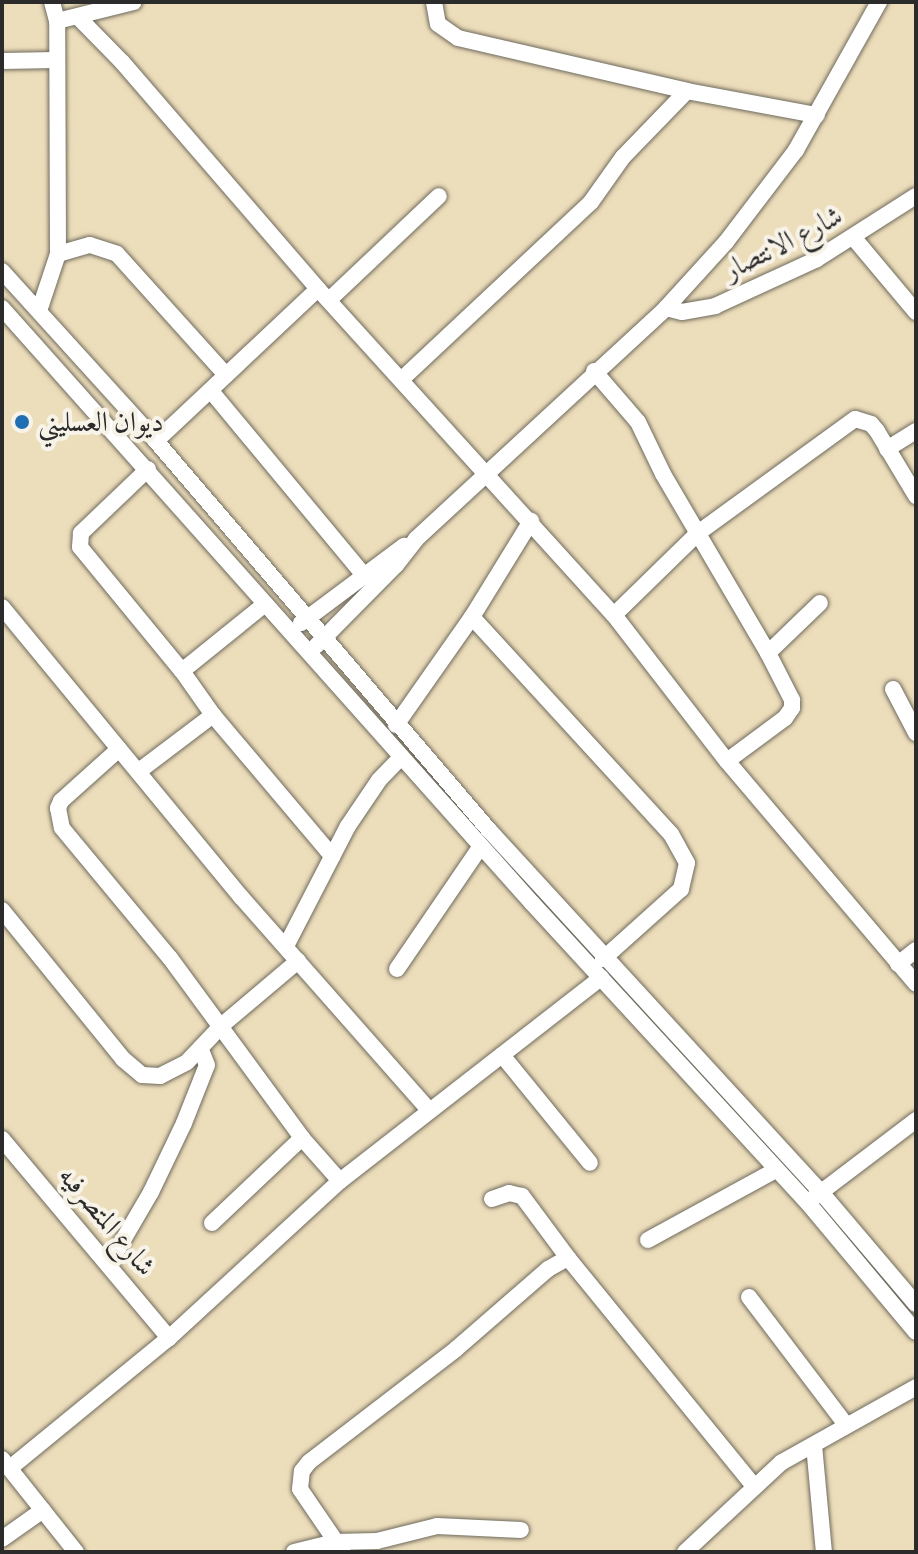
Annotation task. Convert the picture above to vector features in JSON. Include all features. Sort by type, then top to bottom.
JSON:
[{"type":"street","points":[[39,311],[58,254],[57,21],[52,2]]},
{"type":"street","points":[[57,21],[134,2]]},
{"type":"street","points":[[434,2],[438,24],[458,38],[687,91],[817,115]]},
{"type":"street","points":[[292,631],[306,617],[416,539],[594,371],[666,308],[741,223],[796,150],[879,2]]},
{"type":"street","points":[[78,17],[123,63],[323,294],[614,615],[727,761],[916,984]]},
{"type":"street","points":[[2,61],[56,60]]},
{"type":"street","points":[[402,379],[591,202],[623,157],[687,91]]},
{"type":"street","points":[[156,441],[226,375],[439,196]]},
{"type":"street","name":"شارع الانتصار","points":[[666,308],[682,312],[715,306],[853,237],[916,196]]},
{"type":"street","points":[[853,237],[916,312]]},
{"type":"street","points":[[58,254],[90,245],[117,254],[226,375]]},
{"type":"street","points":[[2,271],[156,441],[396,725],[603,959],[814,1197],[916,1304]]},
{"type":"street","points":[[2,308],[401,757],[776,1170],[814,1197],[916,1332]]},
{"type":"street","points":[[594,371],[638,422],[790,693],[792,708],[785,718],[727,761]]},
{"type":"street","points":[[211,391],[364,575]]},
{"type":"street","points":[[614,615],[698,533],[855,419],[871,424],[916,496]]},
{"type":"street","points":[[887,449],[916,431]]},
{"type":"street","points":[[148,469],[78,539],[80,547],[182,671],[213,715],[332,856]]},
{"type":"street","points":[[396,725],[472,617],[531,521]]},
{"type":"street","points":[[310,652],[396,565],[416,539]]},
{"type":"street","points":[[768,653],[820,603]]},
{"type":"street","points":[[182,671],[265,604]]},
{"type":"street","points":[[2,607],[298,961],[429,1110]]},
{"type":"street","points":[[472,617],[671,834],[687,863],[681,889],[603,959]]},
{"type":"street","points":[[893,689],[916,733]]},
{"type":"street","points":[[139,771],[213,715]]},
{"type":"street","points":[[119,749],[61,801],[58,808],[62,828],[143,924],[302,1138],[340,1181]]},
{"type":"street","points":[[286,946],[332,856],[374,787],[401,757]]},
{"type":"street","points":[[397,969],[481,846]]},
{"type":"street","points":[[2,910],[137,1071],[160,1076],[172,1072],[298,961]]},
{"type":"street","points":[[898,964],[916,950]]},
{"type":"street","points":[[76,1552],[6,1464],[169,1338],[340,1181],[601,978]]},
{"type":"street","points":[[109,1264],[151,1192],[184,1123],[207,1065],[200,1048]]},
{"type":"street","points":[[502,1055],[590,1163]]},
{"type":"street","points":[[814,1197],[916,1120]]},
{"type":"street","points":[[212,1223],[302,1138]]},
{"type":"street","name":"شارع المتصرفيه","points":[[2,1139],[169,1338]]},
{"type":"street","points":[[648,1240],[776,1170]]},
{"type":"street","points":[[492,1199],[515,1193],[522,1196],[568,1258],[754,1486]]},
{"type":"street","points":[[339,1547],[300,1489],[302,1471],[309,1462],[456,1349],[539,1276],[568,1258]]},
{"type":"street","points":[[749,1297],[846,1425]]},
{"type":"street","points":[[685,1552],[782,1462],[916,1387]]},
{"type":"street","points":[[814,1445],[824,1552]]},
{"type":"street","points":[[2,1539],[43,1510]]},
{"type":"street","points":[[294,1552],[377,1541],[437,1526],[521,1530]]},
{"type":"place","name":"ديوان العسليني","points":[[22,422]]}]
